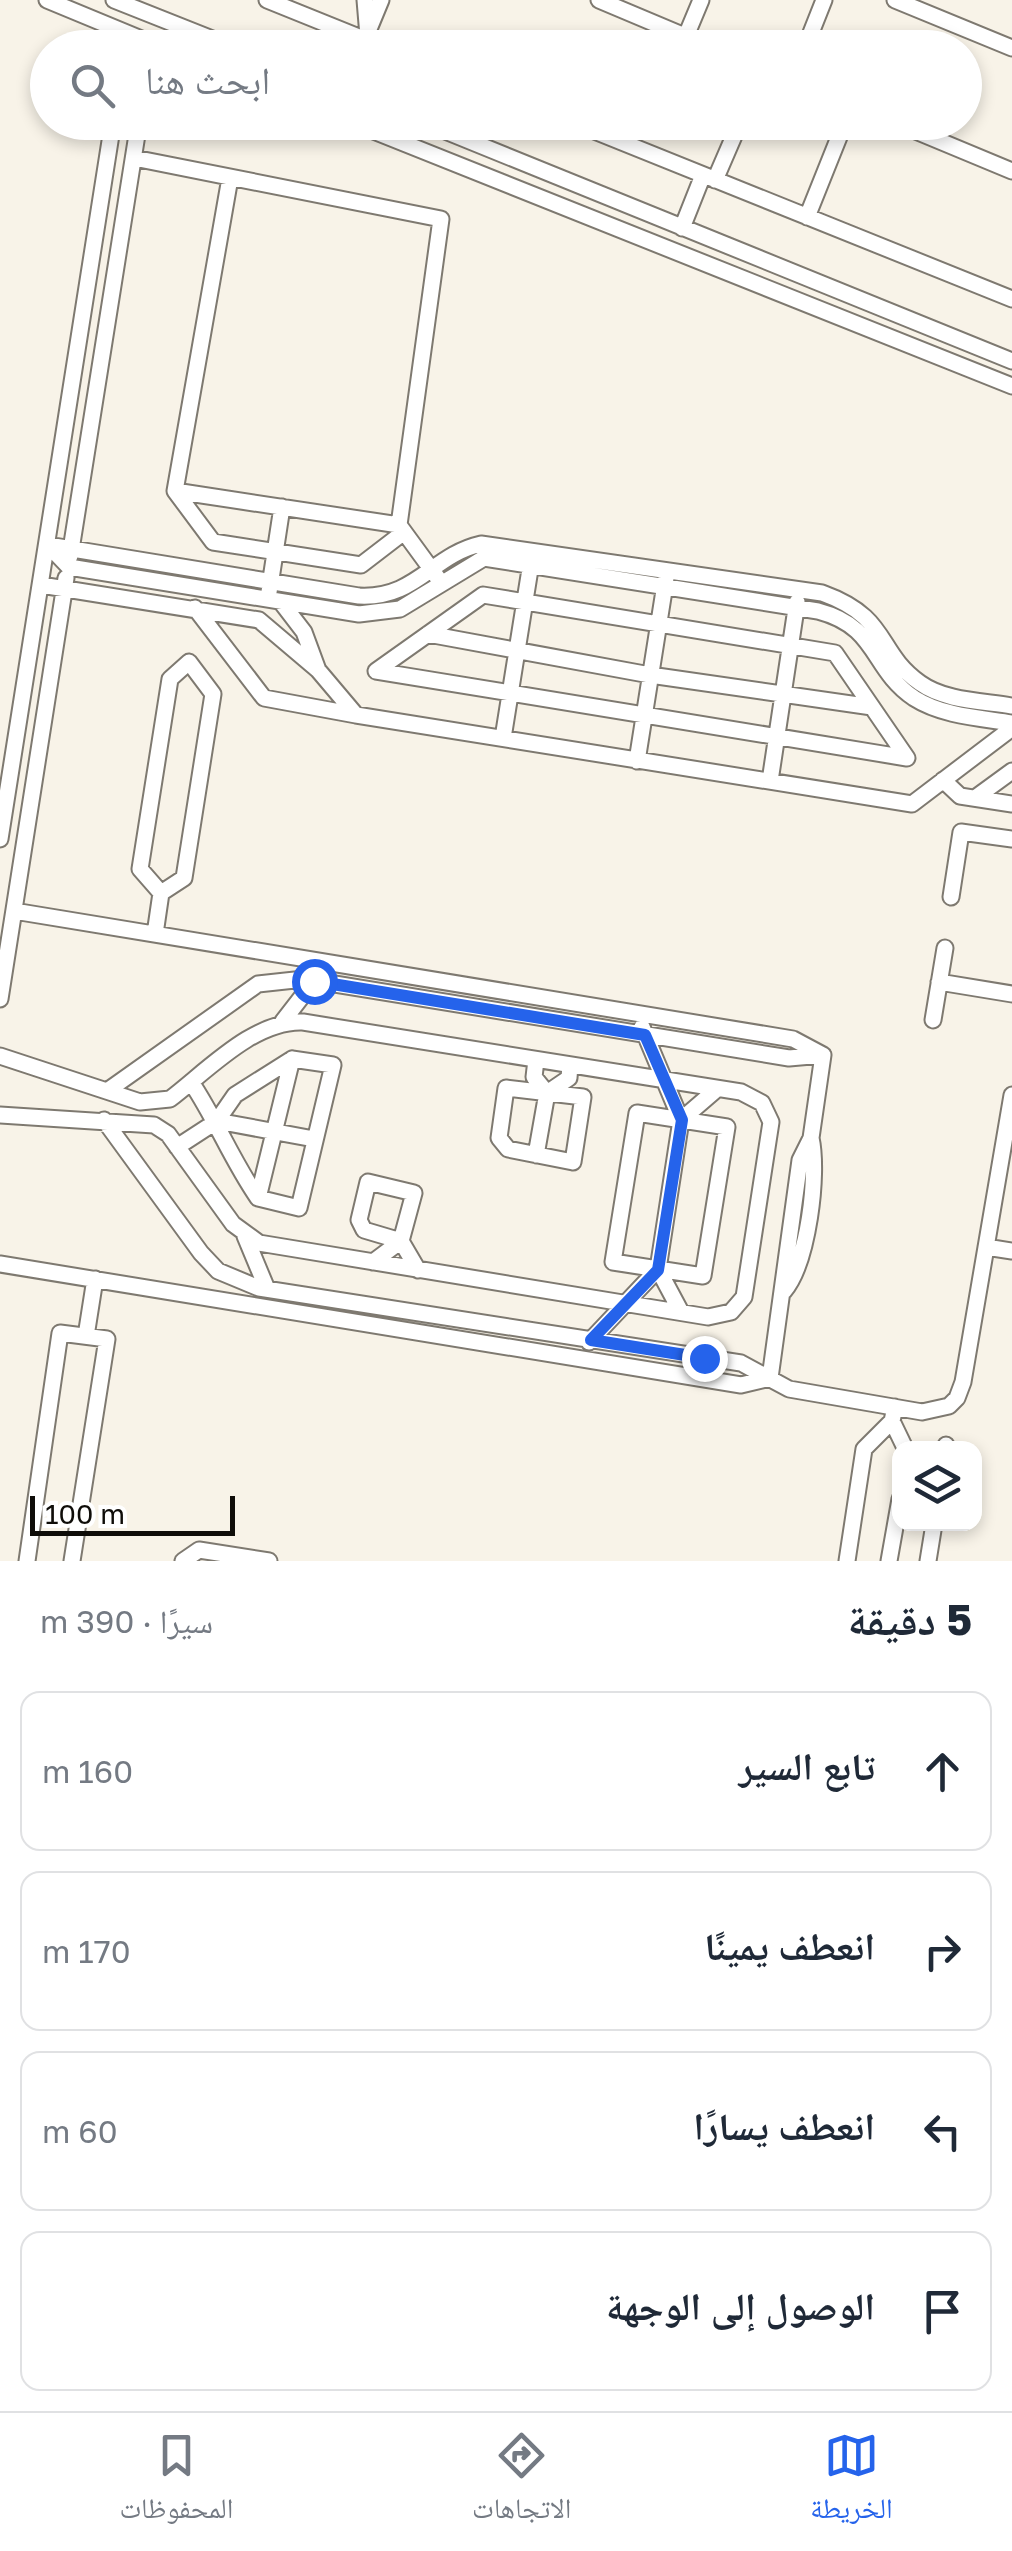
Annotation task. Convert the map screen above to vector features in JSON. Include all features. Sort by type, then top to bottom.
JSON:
[{"type":"street","points":[[48,0],[108,30]]},
{"type":"street","points":[[114,0],[141,6],[195,30]]},
{"type":"street","points":[[267,0],[334,30]]},
{"type":"street","points":[[365,0],[365,30]]},
{"type":"street","points":[[370,30],[381,0]]},
{"type":"street","points":[[598,0],[671,30]]},
{"type":"street","points":[[688,30],[701,0]]},
{"type":"street","points":[[812,30],[824,0]]},
{"type":"street","points":[[895,0],[968,30]]},
{"type":"street","points":[[939,18],[945,0]]},
{"type":"street","points":[[130,30],[141,6]]},
{"type":"street","points":[[141,6],[149,30]]},
{"type":"street","points":[[982,36],[1012,48]]},
{"type":"street","points":[[0,839],[110,140]]},
{"type":"street","points":[[0,999],[136,140]]},
{"type":"street","points":[[397,140],[1012,386]]},
{"type":"street","points":[[467,140],[1012,361]]},
{"type":"street","points":[[616,140],[1012,299]]},
{"type":"street","points":[[682,228],[730,140]]},
{"type":"street","points":[[807,216],[838,140]]},
{"type":"street","points":[[936,140],[1012,172]]},
{"type":"street","points":[[134,158],[441,219],[402,529],[361,565],[213,542],[175,491],[230,178]]},
{"type":"street","points":[[175,491],[402,529],[437,576]]},
{"type":"street","points":[[273,595],[282,507]]},
{"type":"street","points":[[437,576],[465,547],[482,544],[666,577],[796,608],[852,623],[898,684],[928,706],[1012,726]]},
{"type":"street","points":[[48,545],[273,595],[304,632],[318,670]]},
{"type":"street","points":[[48,545],[69,567],[273,595],[380,597],[484,558],[799,590],[822,594],[861,610],[921,684],[959,698],[1012,706]]},
{"type":"street","points":[[502,738],[531,563]]},
{"type":"street","points":[[636,761],[666,577]]},
{"type":"street","points":[[41,585],[259,620],[318,670],[356,715]]},
{"type":"street","points":[[770,781],[799,590]]},
{"type":"street","points":[[483,595],[658,626],[834,653],[907,758],[376,671],[483,595]]},
{"type":"street","points":[[195,608],[264,698],[912,804],[1012,726]]},
{"type":"street","points":[[428,634],[650,675],[872,707]]},
{"type":"street","points":[[155,934],[161,893],[184,878],[213,694],[189,662],[170,680],[140,869],[161,893]]},
{"type":"street","points":[[975,798],[1012,771]]},
{"type":"street","points":[[943,780],[960,796],[1012,804]]},
{"type":"street","points":[[951,897],[962,832],[1012,839]]},
{"type":"street","points":[[14,912],[793,1039],[822,1055]]},
{"type":"street","points":[[933,1020],[945,948]]},
{"type":"street","points":[[332,984],[336,964]]},
{"type":"street","points":[[412,997],[415,977]]},
{"type":"street","points":[[0,1056],[156,1103],[192,1082],[261,1031],[283,1021],[314,981]]},
{"type":"street","points":[[107,1091],[258,984],[314,981],[789,1058],[822,1055]]},
{"type":"street","points":[[939,982],[1012,994]]},
{"type":"street","points":[[467,1006],[469,986]]},
{"type":"street","points":[[571,1358],[658,1270],[682,1120],[636,1013]]},
{"type":"street","points":[[245,1236],[259,1243],[418,1270],[720,1316],[739,1306],[746,1287],[771,1122],[769,1112],[754,1098],[718,1088],[283,1021]]},
{"type":"street","points":[[716,1046],[718,1026]]},
{"type":"street","points":[[770,1378],[800,1160],[810,1138],[822,1055]]},
{"type":"street","points":[[177,1146],[217,1121],[235,1095],[292,1058],[332,1065],[299,1208],[258,1198],[226,1152],[217,1121],[192,1082]]},
{"type":"street","points":[[258,1198],[292,1058]]},
{"type":"street","points":[[536,1060],[534,1076],[547,1094]]},
{"type":"street","points":[[536,1155],[547,1094],[569,1078],[570,1065]]},
{"type":"street","points":[[506,1088],[547,1094],[584,1097],[573,1162],[508,1149],[498,1138],[506,1088]]},
{"type":"street","points":[[682,1120],[718,1088]]},
{"type":"street","points":[[104,1120],[201,1253],[234,1280],[267,1289],[741,1363],[789,1389],[894,1414],[938,1410],[958,1398],[1012,1095]]},
{"type":"street","points":[[636,1112],[682,1120],[727,1127],[703,1276],[613,1262],[636,1112]]},
{"type":"street","points":[[0,1116],[154,1125],[177,1146],[245,1236],[267,1289]]},
{"type":"street","points":[[217,1121],[314,1140]]},
{"type":"street","points":[[373,1262],[401,1241],[418,1270]]},
{"type":"street","points":[[986,1247],[1012,1252]]},
{"type":"street","points":[[0,1264],[741,1385],[770,1378]]},
{"type":"street","points":[[658,1270],[681,1312]]},
{"type":"street","points":[[86,1336],[95,1280]]},
{"type":"street","points":[[289,1311],[292,1293]]},
{"type":"street","points":[[366,1324],[368,1305]]},
{"type":"street","points":[[431,1334],[434,1315]]},
{"type":"street","points":[[27,1561],[60,1334],[107,1339],[72,1561]]},
{"type":"street","points":[[666,1373],[668,1352]]},
{"type":"street","points":[[894,1414],[903,1441]]},
{"type":"street","points":[[848,1561],[864,1449],[894,1414]]},
{"type":"street","points":[[889,1561],[894,1531]]},
{"type":"street","points":[[928,1561],[933,1531]]},
{"type":"street","points":[[184,1561],[198,1550],[270,1561]]},
{"type":"route","points":[[314,981],[645,1035],[682,1120],[658,1270],[591,1340],[704,1358]]}]
